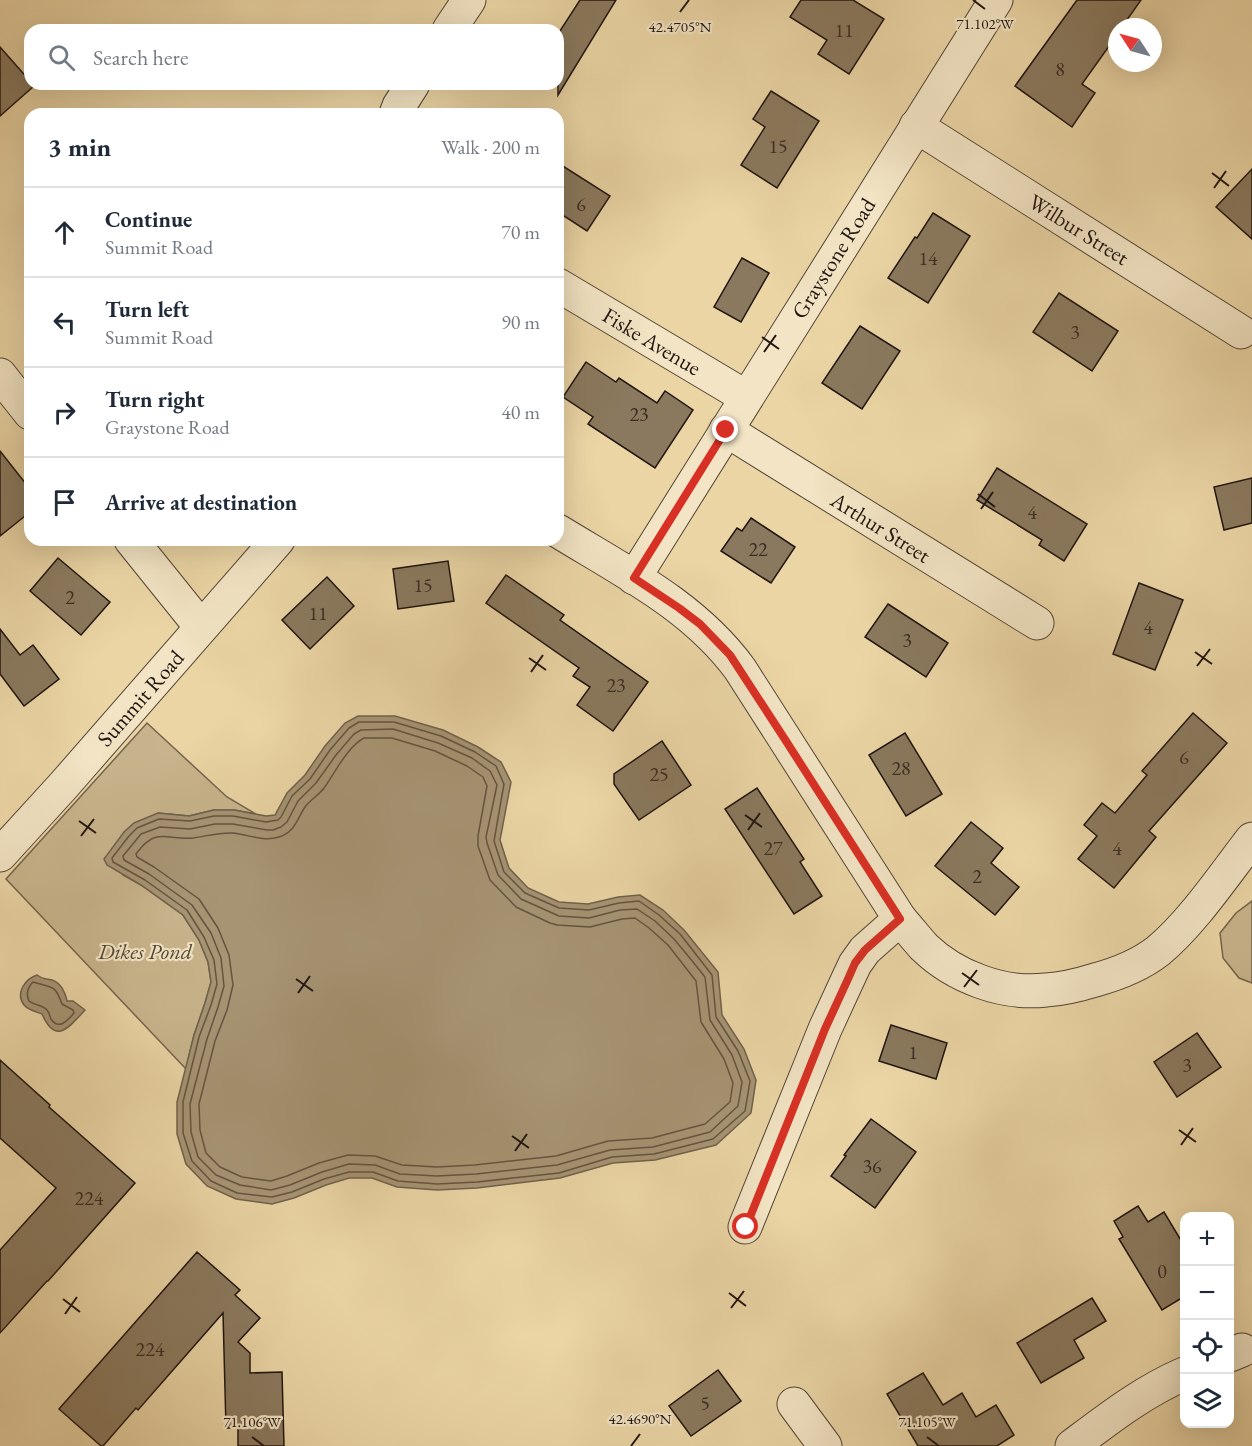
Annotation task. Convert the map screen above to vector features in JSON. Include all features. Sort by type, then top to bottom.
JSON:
[{"type":"street","points":[[453,24],[469,0]]},
{"type":"street","name":"Graystone Road","points":[[634,578],[996,0]]},
{"type":"street","points":[[398,108],[410,90]]},
{"type":"street","name":"Wilbur Street","points":[[916,126],[1241,332]]},
{"type":"street","name":"Fiske Avenue","points":[[564,289],[746,397]]},
{"type":"street","points":[[0,375],[24,405]]},
{"type":"street","name":"Arthur Street","points":[[726,430],[1037,623]]},
{"type":"street","points":[[564,535],[679,608],[700,624],[730,655],[900,919],[939,959],[969,977],[1003,988],[1044,991],[1112,975],[1129,968],[1157,952],[1185,924],[1252,839]]},
{"type":"street","points":[[136,546],[201,627]]},
{"type":"street","name":"Summit Road","points":[[0,855],[273,546]]},
{"type":"street","points":[[746,1227],[821,1040],[855,963],[865,950],[900,919]]},
{"type":"street","points":[[1072,1446],[1125,1407],[1180,1376]]},
{"type":"street","points":[[794,1404],[825,1446]]},
{"type":"green space","name":"Dikes Pond","points":[[147,723],[227,797],[256,814],[234,810],[214,810],[189,816],[158,813],[123,875],[183,915],[199,940],[208,962],[211,982],[186,1069],[6,879]]},
{"type":"green space","points":[[1252,901],[1252,983],[1239,978],[1223,958],[1220,933],[1236,913]]},
{"type":"water","points":[[358,716],[395,716],[443,730],[478,747],[501,762],[511,782],[500,840],[509,868],[528,888],[559,902],[588,904],[640,895],[663,910],[684,930],[718,972],[722,1015],[744,1049],[756,1080],[751,1113],[716,1145],[655,1160],[613,1163],[560,1178],[477,1188],[437,1190],[397,1187],[372,1178],[349,1178],[272,1204],[236,1199],[207,1186],[186,1164],[177,1134],[177,1102],[194,1035],[211,982],[208,962],[199,940],[183,915],[141,885],[107,865],[104,859],[124,832],[134,823],[158,813],[189,816],[214,810],[234,810],[266,816],[275,815],[287,793],[305,775],[325,746],[345,723]]},
{"type":"water","points":[[37,975],[58,983],[67,1001],[73,1001],[85,1010],[63,1030],[52,1029],[42,1014],[28,1008],[21,1000],[21,991],[25,983]]},
{"type":"building","points":[[580,0],[616,0],[564,85],[564,25]]},
{"type":"building","points":[[801,0],[853,0],[884,19],[849,74],[818,54],[827,40],[790,17]]},
{"type":"building","points":[[1077,0],[1141,0],[1128,18],[1108,18],[1108,48],[1082,84],[1095,93],[1072,127],[1015,86]]},
{"type":"building","points":[[0,47],[24,74],[24,90],[29,90],[0,116]]},
{"type":"building","points":[[771,91],[819,121],[777,188],[741,165],[765,127],[753,119]]},
{"type":"building","points":[[564,167],[610,196],[587,231],[564,216]]},
{"type":"building","points":[[1252,169],[1252,239],[1216,207]]},
{"type":"building","points":[[933,213],[970,236],[928,303],[888,278]]},
{"type":"building","points":[[742,258],[769,273],[741,322],[714,307]]},
{"type":"building","points":[[1059,293],[1118,331],[1092,371],[1033,332]]},
{"type":"building","points":[[860,326],[900,351],[862,409],[822,383]]},
{"type":"building","points":[[586,362],[616,382],[619,378],[657,403],[665,391],[693,410],[655,468],[588,424],[593,417],[564,395]]},
{"type":"building","points":[[0,451],[24,481],[24,517],[0,536]]},
{"type":"building","points":[[997,468],[1087,524],[1064,561],[1039,545],[1042,540],[977,500]]},
{"type":"building","points":[[1252,478],[1252,523],[1224,530],[1214,487]]},
{"type":"building","points":[[751,518],[795,547],[771,583],[721,551],[737,528],[742,531]]},
{"type":"building","points":[[58,558],[110,602],[81,635],[30,591]]},
{"type":"building","points":[[448,561],[454,601],[398,609],[393,569]]},
{"type":"building","points":[[506,575],[564,615],[560,620],[648,682],[613,731],[577,705],[590,687],[573,676],[579,668],[486,603]]},
{"type":"building","points":[[327,577],[354,606],[310,649],[282,620]]},
{"type":"building","points":[[1139,583],[1183,600],[1155,670],[1113,654]]},
{"type":"building","points":[[888,604],[948,643],[926,677],[865,637]]},
{"type":"building","points":[[0,629],[20,655],[33,645],[59,679],[24,706],[0,674]]},
{"type":"building","points":[[1193,713],[1227,743],[1149,831],[1156,837],[1114,888],[1078,859],[1097,836],[1084,825],[1102,803],[1115,813],[1147,775],[1142,771]]},
{"type":"building","points":[[905,733],[942,794],[906,816],[869,755]]},
{"type":"building","points":[[662,741],[691,785],[639,820],[614,784],[614,774]]},
{"type":"building","points":[[757,788],[804,859],[800,862],[822,896],[794,914],[725,809]]},
{"type":"building","points":[[971,822],[1003,848],[991,863],[1019,887],[995,915],[935,866]]},
{"type":"building","points":[[891,1025],[947,1043],[936,1079],[879,1061]]},
{"type":"building","points":[[1197,1033],[1221,1067],[1177,1097],[1154,1062]]},
{"type":"building","points":[[0,1060],[135,1183],[0,1333],[0,1250],[56,1188],[0,1138]]},
{"type":"building","points":[[871,1119],[916,1152],[875,1208],[831,1176]]},
{"type":"building","points":[[1138,1206],[1148,1222],[1164,1212],[1180,1239],[1180,1299],[1162,1310],[1119,1239],[1123,1237],[1114,1221]]},
{"type":"building","points":[[197,1252],[240,1290],[235,1295],[260,1318],[238,1342],[250,1353],[250,1373],[282,1372],[284,1446],[238,1446],[238,1428],[226,1428],[223,1313],[138,1410],[136,1408],[101,1446],[59,1409]]},
{"type":"building","points":[[1092,1298],[1106,1321],[1074,1340],[1084,1358],[1041,1383],[1017,1343]]},
{"type":"building","points":[[718,1370],[741,1401],[691,1436],[669,1406]]},
{"type":"building","points":[[923,1373],[943,1405],[962,1393],[976,1417],[996,1405],[1014,1435],[997,1446],[918,1446],[887,1394]]},
{"type":"route","points":[[726,430],[634,578],[700,624],[730,655],[900,919],[876,939],[855,963],[825,1029],[746,1227]]}]
